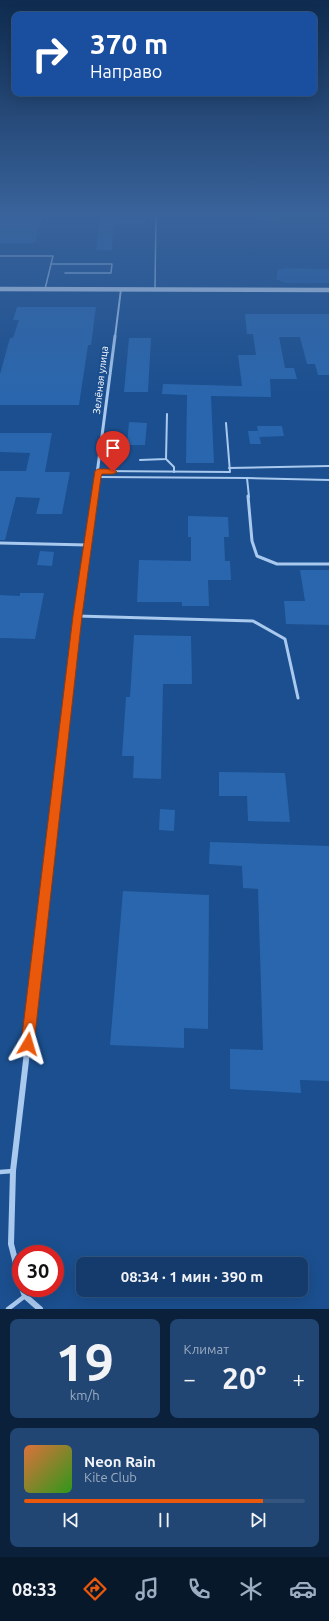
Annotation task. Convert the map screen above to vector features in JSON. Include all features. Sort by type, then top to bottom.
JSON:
[{"type":"main road","points":[[0,289],[329,290]]},
{"type":"street","name":"Зелёная улица","points":[[12,1251],[10,1244],[13,1171],[78,616],[98,474],[121,289]]},
{"type":"street","points":[[25,1297],[40,1309]]},
{"type":"lane","points":[[45,289],[49,273]]},
{"type":"lane","points":[[155,273],[155,289]]},
{"type":"lane","points":[[167,414],[166,459],[174,467],[174,472]]},
{"type":"lane","points":[[98,474],[230,472],[226,423]]},
{"type":"lane","points":[[140,460],[166,459]]},
{"type":"lane","points":[[229,468],[329,466]]},
{"type":"lane","points":[[98,474],[329,480]]},
{"type":"lane","points":[[248,478],[252,541],[257,556],[277,564],[329,564]]},
{"type":"lane","points":[[0,543],[88,545]]},
{"type":"lane","points":[[78,616],[253,621],[285,639],[298,698]]},
{"type":"lane","points":[[0,1172],[13,1171]]},
{"type":"lane","points":[[8,1309],[23,1297]]},
{"type":"shaded area","points":[[277,273],[329,273],[329,283],[286,283],[276,279]]},
{"type":"building","points":[[17,307],[96,307],[91,345],[88,345],[79,405],[0,405],[0,374],[10,338],[13,338],[19,320],[13,320]]},
{"type":"building","points":[[245,314],[329,314],[329,375],[318,375],[315,364],[307,364],[300,337],[279,337],[285,368],[294,368],[297,379],[270,379],[271,397],[211,396],[214,463],[186,463],[187,395],[162,394],[163,384],[242,386],[238,355],[256,355],[253,334],[247,334]]},
{"type":"building","points":[[129,338],[151,338],[148,392],[124,392]]},
{"type":"building","points":[[129,422],[147,423],[145,445],[127,445]]},
{"type":"building","points":[[257,426],[282,426],[284,436],[259,437]]},
{"type":"building","points":[[248,431],[258,431],[261,444],[250,444]]},
{"type":"building","points":[[0,433],[52,433],[45,472],[70,472],[62,514],[36,514],[40,498],[16,497],[5,540],[0,540],[0,471],[26,471],[30,453],[0,452]]},
{"type":"building","points":[[188,516],[228,517],[229,537],[224,537],[225,561],[230,561],[231,580],[208,580],[209,606],[182,606],[182,602],[137,602],[139,560],[191,561],[191,537],[188,537]]},
{"type":"building","points":[[40,551],[54,552],[52,566],[37,565]]},
{"type":"building","points":[[300,570],[329,570],[329,625],[286,624],[284,601],[305,601]]},
{"type":"building","points":[[20,593],[44,593],[35,639],[0,638],[0,595],[20,596]]},
{"type":"building","points":[[134,635],[191,636],[192,684],[163,684],[161,779],[133,778],[134,756],[122,756],[126,697],[130,697]]},
{"type":"building","points":[[219,772],[285,773],[290,822],[248,821],[247,796],[219,796]]},
{"type":"building","points":[[160,809],[175,810],[174,831],[159,830]]},
{"type":"building","points":[[210,842],[329,846],[329,1081],[300,1080],[301,1093],[230,1089],[230,1049],[263,1050],[258,889],[243,888],[242,866],[209,864]]},
{"type":"building","points":[[123,891],[209,895],[208,1029],[184,1028],[184,1048],[110,1045]]},
{"type":"route","points":[[28,1044],[78,616],[98,471],[113,472]]}]
